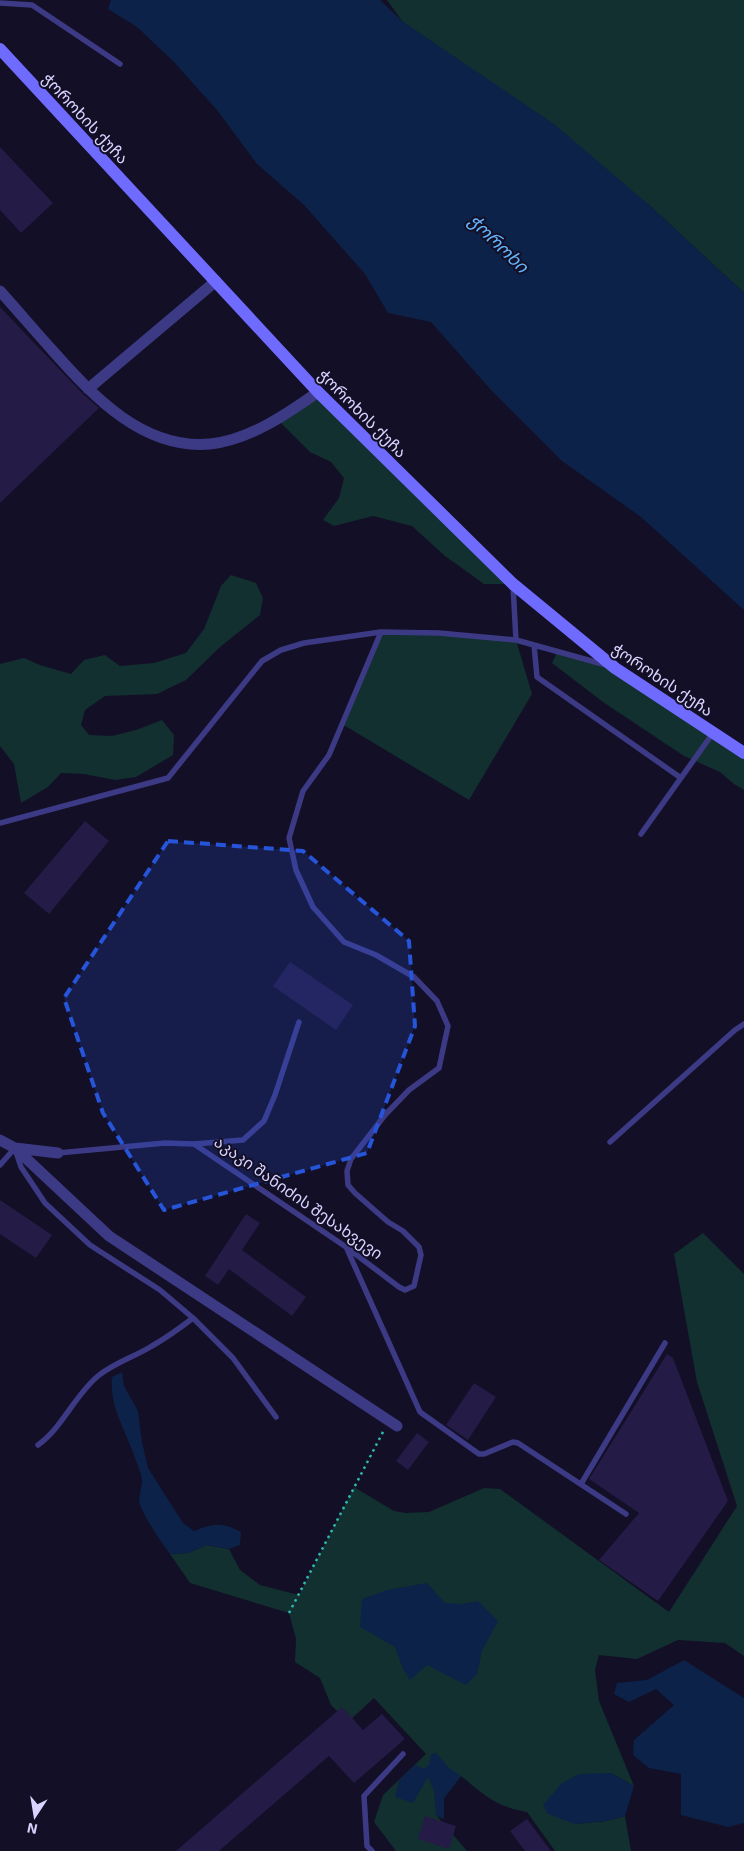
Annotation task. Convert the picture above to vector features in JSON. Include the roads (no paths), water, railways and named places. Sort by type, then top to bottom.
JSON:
[{"type":"street","name":"ჭოროხის ქუჩა","points":[[0,49],[318,392],[513,584],[615,668],[744,753]]},
{"type":"street","points":[[88,389],[216,281]]},
{"type":"street","points":[[0,291],[88,389],[121,418],[155,435],[184,444],[211,444],[259,429],[278,420],[318,392]]},
{"type":"street","name":"აკაკი შანიძის შესახვევი","points":[[0,1140],[15,1148],[58,1152]]},
{"type":"street","points":[[15,1148],[109,1236],[393,1423]]},
{"type":"lane","points":[[0,3],[32,5],[120,64]]},
{"type":"lane","points":[[513,584],[516,640]]},
{"type":"lane","points":[[0,823],[168,778],[262,661],[281,650],[304,643],[380,632],[439,633],[516,640],[615,668]]},
{"type":"lane","name":"აკაკი შანიძის შესახვევი","points":[[58,1152],[165,1143],[194,1144],[346,1247],[399,1287],[405,1290],[414,1286],[421,1255],[419,1247],[403,1231],[388,1222],[354,1193],[348,1185],[347,1171],[351,1159],[385,1115],[409,1090],[439,1068],[448,1026],[437,1001],[414,977],[376,955],[344,942],[313,907],[296,870],[290,838],[303,791],[329,754],[380,632]]},
{"type":"lane","points":[[534,646],[537,677],[681,778]]},
{"type":"lane","points":[[641,834],[713,733]]},
{"type":"lane","points":[[194,1144],[243,1140],[264,1121],[275,1095],[299,1022]]},
{"type":"lane","points":[[610,1142],[744,1024]]},
{"type":"lane","points":[[0,1165],[15,1148]]},
{"type":"lane","points":[[15,1148],[21,1167],[45,1203],[90,1245],[160,1290],[194,1318],[233,1358],[276,1417]]},
{"type":"lane","points":[[346,1247],[420,1412],[479,1454],[484,1454],[513,1442],[518,1443],[626,1514]]},
{"type":"lane","points":[[38,1445],[49,1437],[79,1395],[99,1375],[151,1347],[194,1318]]},
{"type":"lane","points":[[581,1484],[665,1343]]},
{"type":"lane","points":[[372,1851],[367,1846],[364,1796],[403,1754]]},
{"type":"water","name":"ჭოროხი","points":[[111,0],[380,0],[402,21],[554,124],[648,204],[744,293],[744,610],[641,517],[562,461],[491,390],[431,322],[388,313],[365,274],[304,205],[257,164],[217,110],[173,61],[137,27],[108,9]]},
{"type":"water","points":[[122,1372],[124,1386],[138,1411],[148,1468],[183,1523],[194,1531],[213,1525],[229,1526],[241,1532],[240,1545],[229,1549],[207,1545],[188,1553],[170,1554],[162,1543],[140,1505],[142,1477],[113,1399],[112,1377]]},
{"type":"water","points":[[427,1583],[445,1603],[462,1604],[478,1601],[498,1621],[482,1651],[477,1674],[466,1685],[427,1665],[410,1680],[403,1669],[395,1647],[360,1627],[362,1599],[387,1590]]},
{"type":"water","points":[[684,1660],[744,1698],[744,1823],[728,1827],[681,1815],[681,1774],[649,1768],[633,1755],[634,1740],[674,1705],[656,1689],[629,1702],[614,1694],[617,1683],[647,1680]]},
{"type":"water","points":[[436,1753],[449,1768],[461,1776],[444,1798],[444,1819],[436,1815],[434,1791],[428,1777],[413,1803],[395,1797],[399,1780],[415,1765],[424,1769],[429,1765],[431,1754]]},
{"type":"water","points":[[611,1773],[634,1786],[625,1816],[606,1821],[575,1824],[548,1814],[543,1805],[562,1783],[579,1774]]}]
